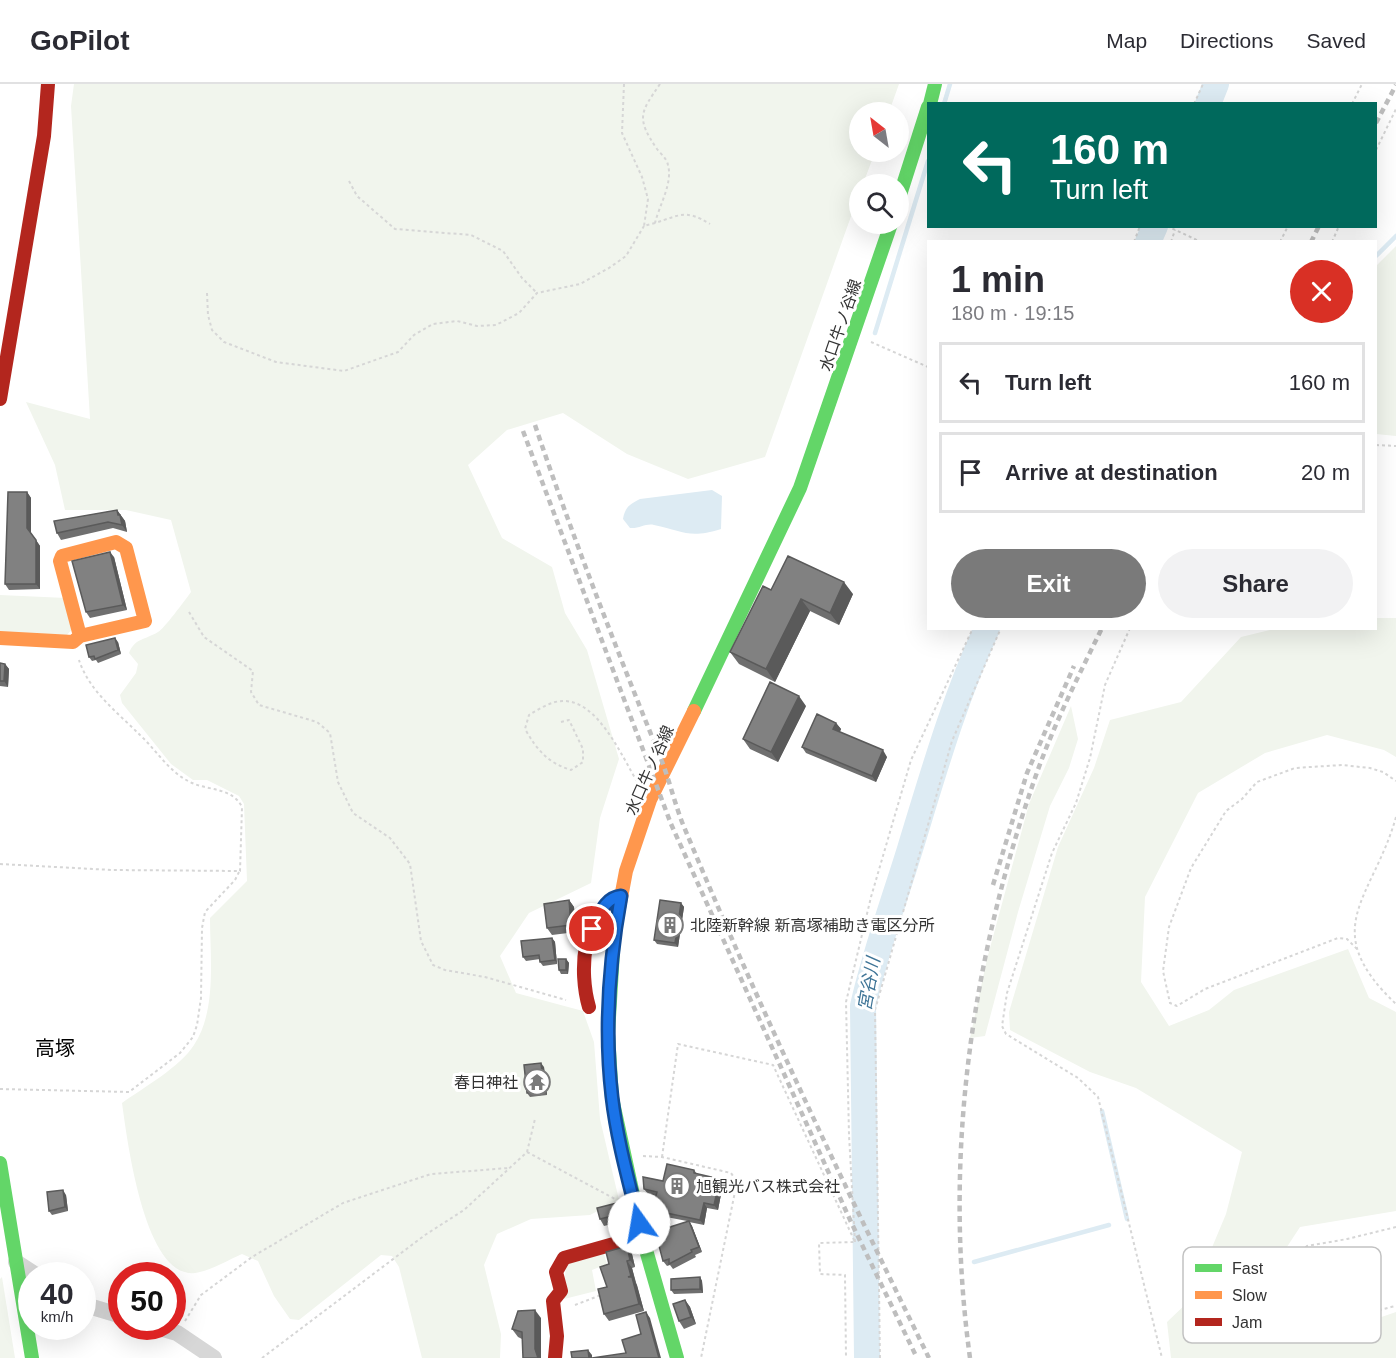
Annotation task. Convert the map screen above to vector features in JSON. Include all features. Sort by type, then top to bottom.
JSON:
[{"type":"main road","points":[[0,399],[44,136],[48,84]]},
{"type":"main road","points":[[930,102],[935,84]]},
{"type":"main road","points":[[907,174],[927,111]]},
{"type":"main road","name":"水口牛ノ谷線","points":[[677,1358],[642,1236],[622,1154],[612,1098],[608,1047],[612,944],[621,896],[626,871],[650,800],[733,634],[800,489],[855,335],[888,234]]},
{"type":"main road","points":[[0,638],[76,639],[145,621],[126,548],[116,542],[62,556],[60,561],[76,639]]},
{"type":"main road","points":[[589,1007],[583,984],[585,950],[606,903],[613,897],[621,896]]},
{"type":"main road","points":[[0,1163],[32,1358]]},
{"type":"main road","points":[[555,1358],[553,1301],[561,1291],[556,1272],[564,1258],[642,1236]]},
{"type":"street","points":[[186,1339],[214,1358]]},
{"type":"path","points":[[207,293],[208,315],[212,330],[224,342],[276,362],[344,371],[398,352],[414,335],[433,324],[457,321],[477,326],[496,325],[519,313],[537,293],[580,284],[626,256],[644,226],[648,199],[642,177],[622,133],[624,84]]},
{"type":"path","points":[[655,224],[668,181],[668,164],[648,136],[641,118],[643,107],[660,84]]},
{"type":"path","points":[[1195,102],[1203,84]]},
{"type":"path","points":[[1353,102],[1362,84]]},
{"type":"path","points":[[1377,148],[1396,109]]},
{"type":"path","points":[[349,181],[357,196],[395,229],[471,235],[504,251],[522,278],[537,293]]},
{"type":"path","points":[[644,226],[681,214],[694,214],[710,224]]},
{"type":"path","points":[[1171,228],[1197,240]]},
{"type":"path","points":[[1171,240],[1175,230]]},
{"type":"path","points":[[855,335],[927,367]]},
{"type":"path","points":[[1377,445],[1396,446]]},
{"type":"path","points":[[189,612],[204,636],[253,672],[251,692],[260,705],[317,722],[330,733],[338,782],[353,813],[390,838],[410,864],[421,940],[433,965],[485,977],[589,1007]]},
{"type":"path","points":[[855,1242],[849,1135],[846,1002],[871,897],[911,760],[972,630]]},
{"type":"path","points":[[880,1358],[875,1010],[952,741],[1000,630]]},
{"type":"path","points":[[1129,630],[1105,685],[1090,758],[1076,803],[1049,864],[1007,993],[1002,1026],[1006,1034],[1078,1078],[1098,1097],[1162,1358]]},
{"type":"path","points":[[0,1089],[129,1092],[180,1053],[193,1037],[197,1025],[201,998],[205,912],[235,880],[240,871],[242,807],[237,799],[221,791],[190,782],[173,771],[140,735],[118,716],[99,693],[81,667],[76,639]]},
{"type":"path","points":[[561,722],[569,720],[583,749],[583,762],[571,770],[553,764],[535,747],[525,729],[529,715],[561,700],[579,702],[602,723],[650,800]]},
{"type":"path","points":[[1357,950],[1347,939],[1338,938],[1205,989],[1177,1006],[1170,1003],[1165,988],[1163,971],[1169,927],[1191,868],[1226,811],[1242,799],[1257,782],[1295,768],[1342,765],[1383,772],[1396,781]]},
{"type":"path","points":[[1396,818],[1354,919],[1358,957],[1377,986],[1396,1005]]},
{"type":"path","points":[[0,864],[112,870],[240,871]]},
{"type":"path","points":[[662,1157],[678,1044],[773,1065],[855,1242]]},
{"type":"path","points":[[262,1358],[348,1292],[464,1210],[527,1152],[535,1119]]},
{"type":"path","points":[[527,1152],[636,1211]]},
{"type":"path","points":[[622,1154],[662,1157],[730,1173],[736,1182],[701,1358]]},
{"type":"path","points":[[186,1319],[201,1295],[252,1257],[343,1203],[431,1174],[509,1168]]},
{"type":"path","points":[[1306,1247],[1396,1227]]},
{"type":"path","points":[[846,1358],[845,1275],[820,1274],[819,1243],[855,1242]]},
{"type":"path","points":[[555,1311],[607,1292]]},
{"type":"path","points":[[1381,1309],[1396,1306]]},
{"type":"shaded area","points":[[74,84],[899,84],[893,102],[849,102],[849,162],[871,162],[867,174],[849,174],[849,222],[765,457],[688,479],[627,454],[563,413],[507,430],[468,465],[502,538],[552,567],[565,613],[587,650],[619,759],[600,818],[591,883],[529,913],[500,956],[516,993],[583,1011],[594,1042],[600,1119],[619,1200],[590,1215],[531,1219],[497,1234],[484,1265],[501,1334],[500,1358],[422,1358],[399,1267],[392,1256],[381,1255],[299,1320],[290,1319],[274,1296],[258,1261],[242,1254],[213,1268],[195,1273],[186,1271],[186,1262],[170,1262],[163,1254],[151,1231],[141,1203],[128,1145],[122,1103],[161,1077],[180,1061],[194,1045],[201,1031],[206,1016],[211,983],[210,918],[247,881],[244,804],[239,796],[207,780],[193,780],[171,764],[122,703],[120,695],[136,673],[138,664],[129,653],[131,648],[137,642],[161,630],[191,592],[171,520],[126,510],[65,510],[55,465],[26,402],[90,419],[71,106]]},
{"type":"shaded area","points":[[1396,246],[1396,436],[1377,434],[1377,265]]},
{"type":"shaded area","points":[[712,490],[722,496],[721,529],[693,534],[651,525],[630,528],[623,519],[628,506],[640,499]]},
{"type":"shaded area","points":[[0,595],[66,598],[74,627],[66,636],[0,633]]},
{"type":"shaded area","points":[[1377,618],[1396,618],[1396,757],[1384,750],[1327,735],[1265,753],[1198,793],[1145,897],[1141,982],[1169,1026],[1209,1010],[1234,990],[1348,949],[1369,998],[1396,1012],[1396,1211],[1300,1227],[1287,1247],[1212,1247],[1226,1214],[1242,1152],[1136,1088],[1090,1072],[1010,1030],[1009,1012],[1058,847],[1094,768],[1110,720],[1181,702],[1241,637],[1270,630],[1377,630]]},
{"type":"shaded area","points":[[1071,706],[1078,739],[1069,768],[1050,806],[1018,912],[985,1036],[970,1038],[987,959],[1029,804]]},
{"type":"shaded area","points":[[603,1251],[607,1264],[592,1270],[596,1291],[564,1299],[566,1260]]},
{"type":"shaded area","points":[[2,1277],[15,1358],[0,1358],[0,1279]]},
{"type":"shaded area","points":[[1183,1307],[1183,1343],[1381,1343],[1381,1317],[1396,1312],[1396,1358],[1171,1358],[1167,1322]]},
{"type":"building","points":[[8,492],[27,492],[27,528],[36,540],[36,584],[5,584]]},
{"type":"building","points":[[117,510],[122,525],[108,522],[57,533],[54,521]]},
{"type":"building","points":[[110,552],[123,605],[86,612],[72,561]]},
{"type":"building","points":[[788,556],[844,582],[830,613],[801,599],[766,669],[730,652],[763,586],[771,590]]},
{"type":"building","points":[[115,638],[118,650],[95,659],[94,656],[89,657],[86,645]]},
{"type":"building","points":[[0,663],[5,664],[4,681],[0,681]]},
{"type":"building","points":[[770,682],[799,696],[771,752],[743,739]]},
{"type":"building","points":[[817,714],[836,723],[833,729],[883,750],[872,776],[802,747]]},
{"type":"building","points":[[569,900],[571,925],[547,928],[544,904]]},
{"type":"building","name":"北陸新幹線 新高塚補助き電区分所","points":[[660,900],[681,903],[675,943],[654,940]]},
{"type":"building","points":[[552,938],[555,960],[540,962],[539,955],[523,957],[521,941]]},
{"type":"building","points":[[558,959],[566,959],[566,970],[559,970]]},
{"type":"building","name":"春日神社","points":[[541,1063],[544,1091],[527,1093],[524,1065]]},
{"type":"building","points":[[667,1164],[720,1179],[714,1205],[704,1203],[700,1220],[652,1210],[657,1192],[644,1189],[643,1177],[663,1181]]},
{"type":"building","points":[[63,1190],[65,1207],[49,1211],[47,1192]]},
{"type":"building","points":[[617,1203],[620,1214],[600,1219],[597,1208]]},
{"type":"building","points":[[689,1221],[699,1247],[669,1264],[669,1259],[663,1261],[658,1242],[666,1239],[664,1231]]},
{"type":"building","points":[[627,1246],[630,1260],[627,1261],[631,1276],[628,1277],[632,1277],[639,1304],[604,1314],[598,1289],[607,1287],[600,1267],[609,1264],[606,1252]]},
{"type":"building","points":[[700,1277],[700,1289],[671,1290],[671,1279]]},
{"type":"building","points":[[685,1300],[691,1317],[679,1321],[673,1304]]},
{"type":"building","points":[[535,1310],[535,1349],[538,1358],[523,1358],[522,1332],[512,1329],[518,1311]]},
{"type":"building","points":[[646,1312],[659,1358],[592,1358],[626,1353],[622,1340],[641,1334],[636,1315]]},
{"type":"building","points":[[588,1350],[589,1358],[572,1358],[571,1352]]},
{"type":"waterway","points":[[945,102],[950,84]]},
{"type":"waterway","name":"宮谷川","points":[[1209,102],[1216,84]]},
{"type":"waterway","points":[[875,333],[927,164]]},
{"type":"waterway","name":"宮谷川","points":[[1149,240],[1154,228]]},
{"type":"waterway","points":[[1377,255],[1396,236]]},
{"type":"waterway","name":"宮谷川","points":[[867,1358],[863,1006],[879,946],[945,737],[964,682],[986,630]]},
{"type":"waterway","points":[[1102,1111],[1127,1219]]},
{"type":"waterway","points":[[974,1262],[1109,1225]]},
{"type":"railway","points":[[1377,121],[1396,85]]},
{"type":"railway","points":[[1312,240],[1318,228]]},
{"type":"railway","points":[[535,425],[595,593],[664,767],[682,822],[801,1092],[929,1358]]},
{"type":"railway","points":[[523,431],[671,824],[851,1222],[917,1358]]},
{"type":"railway","points":[[970,1358],[962,1284],[960,1211],[962,1137],[968,1064],[979,992],[1012,848],[1035,778],[1058,721],[1101,630]]},
{"type":"railway","points":[[993,885],[1027,773],[1074,666]]},
{"type":"traffic: fast","points":[[930,102],[935,84]]},
{"type":"traffic: fast","points":[[907,174],[927,110]]},
{"type":"traffic: fast","points":[[694,711],[800,488],[888,234]]},
{"type":"traffic: fast","points":[[614,935],[608,1034],[612,1098],[642,1236],[677,1358]]},
{"type":"traffic: fast","points":[[0,1163],[32,1358]]},
{"type":"traffic: slow","points":[[0,638],[73,642],[80,636],[145,621],[126,548],[116,542],[62,556],[60,561],[80,636]]},
{"type":"traffic: slow","points":[[614,935],[626,871],[650,800],[694,711]]},
{"type":"traffic: jam","points":[[0,399],[44,136],[48,84]]},
{"type":"traffic: jam","points":[[589,1007],[584,977],[586,944],[598,915],[608,904],[621,896]]},
{"type":"traffic: jam","points":[[555,1358],[557,1336],[553,1301],[561,1291],[556,1272],[564,1258],[642,1236]]},
{"type":"place","name":"北陸新幹線 新高塚補助き電区分所","points":[[670,925]]},
{"type":"place","name":"春日神社","points":[[537,1082]]},
{"type":"place","name":"旭観光バス株式会社","points":[[677,1186]]},
{"type":"district","name":"高塚","points":[[55,1048]]},
{"type":"route","points":[[592,929],[606,903],[613,897],[621,896],[612,944],[608,1047],[612,1098],[622,1154],[639,1223]]}]
